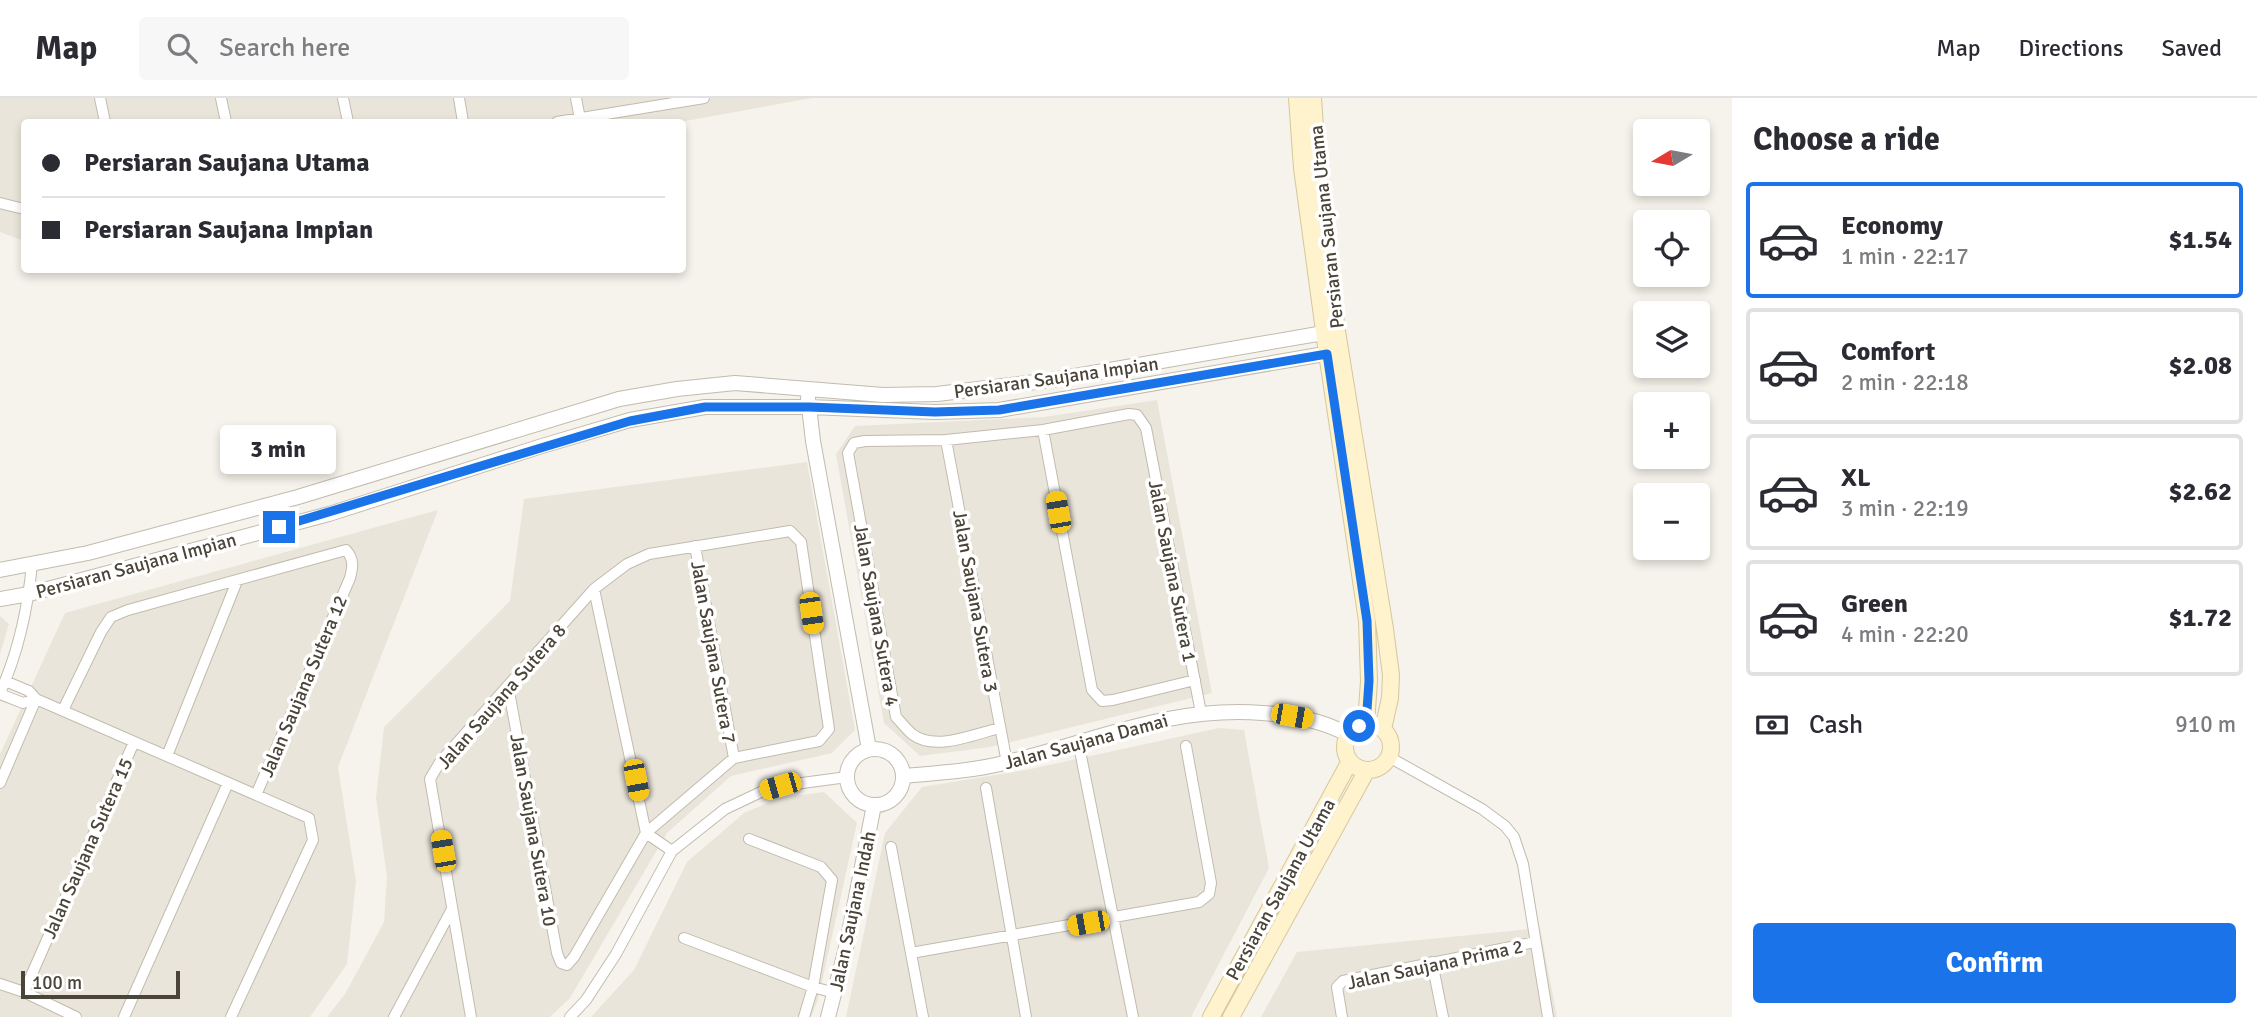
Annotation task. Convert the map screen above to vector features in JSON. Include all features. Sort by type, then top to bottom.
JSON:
[{"type":"main road","name":"Persiaran Saujana Utama","points":[[1297,98],[1302,168],[1331,331],[1367,621],[1369,681],[1366,724]]},
{"type":"main road","name":"Persiaran Saujana Utama","points":[[1313,98],[1331,331]]},
{"type":"main road","name":"Persiaran Saujana Utama","points":[[1334,352],[1391,675],[1390,698],[1383,729]]},
{"type":"main road","points":[[1366,724],[1383,729],[1391,745],[1389,757],[1380,767],[1367,770],[1360,769],[1350,761],[1346,748],[1349,736],[1359,726],[1366,724]]},
{"type":"main road","name":"Persiaran Saujana Utama","points":[[1211,1017],[1350,761]]},
{"type":"main road","name":"Persiaran Saujana Utama","points":[[1231,1017],[1367,770]]},
{"type":"street","points":[[100,98],[104,119]]},
{"type":"street","points":[[221,98],[225,119]]},
{"type":"street","points":[[343,98],[347,119]]},
{"type":"street","points":[[458,98],[462,119]]},
{"type":"street","points":[[576,98],[580,119],[700,98]]},
{"type":"street","points":[[0,204],[21,208]]},
{"type":"street","name":"Persiaran Saujana Impian","points":[[0,570],[114,546],[298,497],[619,399],[736,383],[883,394],[937,394],[1052,380],[1331,331]]},
{"type":"street","name":"Persiaran Saujana Impian","points":[[0,599],[29,594],[329,514],[630,421],[705,407],[809,407],[935,412],[999,410],[1334,352]]},
{"type":"street","points":[[808,389],[813,440],[869,750]]},
{"type":"street","name":"Jalan Saujana Sutera 1","points":[[1043,430],[1129,414],[1137,415],[1146,429],[1201,713]]},
{"type":"street","points":[[946,440],[1043,430],[1092,690],[1102,701],[1195,680]]},
{"type":"street","name":"Jalan Saujana Sutera 4","points":[[946,440],[854,443],[848,453],[896,717],[912,734],[935,742],[1000,728]]},
{"type":"street","name":"Jalan Saujana Sutera 3","points":[[946,440],[1007,763]]},
{"type":"street","name":"Jalan Saujana Sutera 8","points":[[471,1017],[430,779],[440,762],[594,589],[627,564],[649,554],[790,531],[801,542],[829,729],[820,741],[734,758]]},
{"type":"street","name":"Jalan Saujana Sutera 7","points":[[695,546],[734,758]]},
{"type":"street","name":"Jalan Saujana Sutera 12","points":[[237,581],[346,550],[351,555],[353,564],[350,578],[256,795]]},
{"type":"street","points":[[32,564],[29,594],[19,638],[0,693],[23,703],[36,699]]},
{"type":"street","points":[[63,710],[111,617],[237,581]]},
{"type":"street","points":[[167,756],[237,581]]},
{"type":"street","points":[[594,589],[646,833],[672,851]]},
{"type":"street","points":[[5,681],[29,691],[36,699],[309,818],[313,839],[231,1017]]},
{"type":"street","name":"Jalan Saujana Sutera 10","points":[[508,686],[561,963],[570,963],[646,833]]},
{"type":"street","points":[[0,783],[36,699]]},
{"type":"street","name":"Jalan Saujana Damai","points":[[903,776],[953,772],[1007,763],[1149,722],[1201,713],[1277,714],[1329,725],[1349,736]]},
{"type":"street","points":[[1078,741],[1133,1017]]},
{"type":"street","name":"Jalan Saujana Sutera 15","points":[[24,992],[134,742]]},
{"type":"street","points":[[911,953],[1199,902],[1209,894],[1212,883],[1186,746]]},
{"type":"street","points":[[869,750],[885,751],[892,755],[897,760],[903,776],[899,791],[888,802],[874,805],[858,799],[852,793],[847,777],[850,763],[861,752],[869,750]]},
{"type":"street","points":[[1389,757],[1482,809],[1514,836],[1523,864],[1548,1017]]},
{"type":"street","points":[[646,833],[734,758]]},
{"type":"street","points":[[570,1017],[586,1000],[616,954],[672,851],[724,810],[762,791],[847,777]]},
{"type":"street","points":[[124,1017],[228,783]]},
{"type":"street","points":[[986,788],[1026,1017]]},
{"type":"street","name":"Jalan Saujana Indah","points":[[828,1017],[846,948],[874,805]]},
{"type":"street","points":[[749,839],[821,867],[832,880],[813,987],[804,1017]]},
{"type":"street","points":[[891,847],[923,1017]]},
{"type":"street","points":[[394,1017],[452,909]]},
{"type":"street","points":[[684,938],[835,993]]},
{"type":"street","name":"Jalan Saujana Prima 2","points":[[1342,1017],[1337,988],[1343,981],[1535,942]]},
{"type":"street","points":[[1432,962],[1443,1017]]},
{"type":"street","points":[[0,984],[24,992],[76,1017]]},
{"type":"street","points":[[400,1004],[403,1017]]},
{"type":"shaded area","points":[[0,98],[812,98],[686,121],[21,119],[21,240],[0,232]]},
{"type":"shaded area","points":[[1157,400],[1212,693],[990,747],[920,756],[884,723],[836,454],[855,426],[1044,417]]},
{"type":"shaded area","points":[[807,462],[855,730],[832,753],[731,776],[667,833],[570,998],[550,1017],[327,1017],[345,994],[384,922],[387,877],[376,798],[384,727],[510,601],[524,499]]},
{"type":"shaded area","points":[[438,510],[338,767],[356,881],[347,964],[310,1017],[0,1017],[0,754],[65,613]]},
{"type":"shaded area","points":[[0,616],[9,624],[0,654]]},
{"type":"shaded area","points":[[1219,728],[1244,730],[1269,868],[1191,1017],[846,1017],[885,833],[922,787],[1026,770]]},
{"type":"shaded area","points":[[824,792],[857,823],[818,1000],[811,1017],[591,1017],[634,970],[687,862],[744,813],[779,798]]},
{"type":"shaded area","points":[[1540,928],[1557,1017],[1261,1017],[1297,952]]},
{"type":"route","points":[[279,527],[630,421],[705,407],[809,407],[935,412],[999,410],[1327,354],[1367,621],[1369,681],[1366,724],[1359,726]]}]
